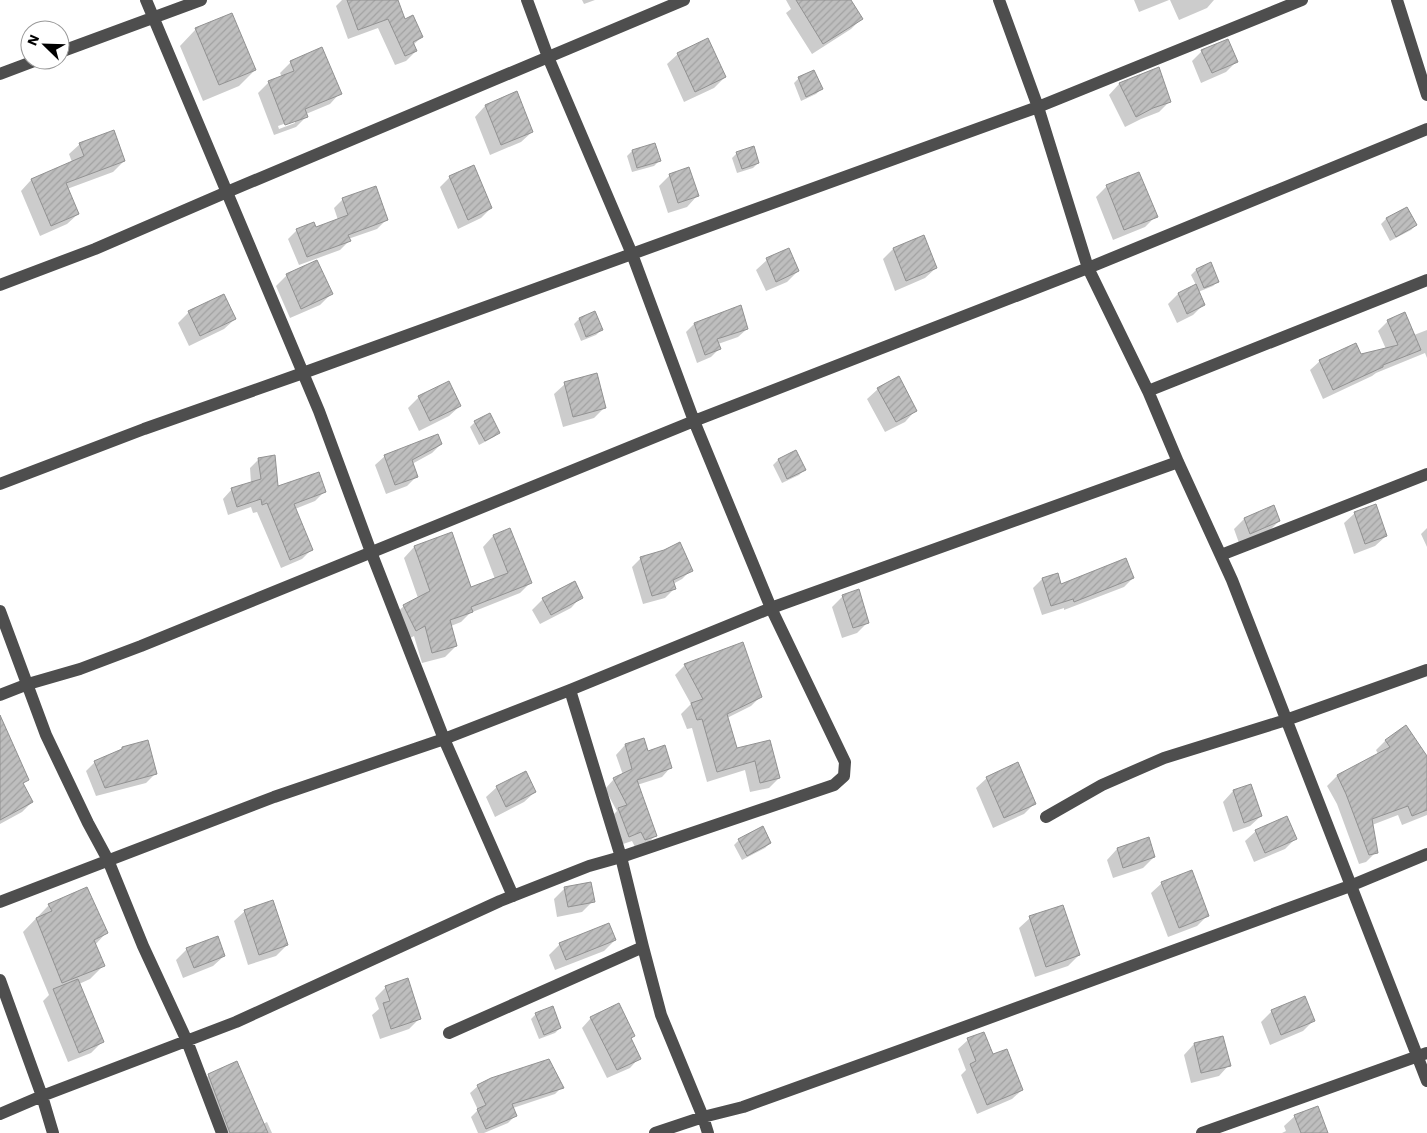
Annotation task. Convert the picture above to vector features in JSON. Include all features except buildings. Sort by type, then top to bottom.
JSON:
[{"type":"street","points":[[146,0],[319,411],[371,552],[444,739],[513,896]]},
{"type":"street","points":[[70,48],[200,0]]},
{"type":"street","points":[[0,1114],[42,1096],[236,1022],[513,896],[589,866],[834,785],[844,776],[846,762],[771,608],[694,421],[632,254],[548,57],[526,0]]},
{"type":"street","points":[[0,285],[95,249],[684,0]]},
{"type":"street","points":[[999,0],[1038,107],[1088,268],[1148,391],[1232,580],[1350,886],[1422,1055],[1427,1081]]},
{"type":"street","points":[[0,484],[144,429],[1038,107],[1302,0]]},
{"type":"street","points":[[1397,0],[1427,95]]},
{"type":"street","points":[[0,74],[20,66]]},
{"type":"street","points":[[0,695],[28,684],[80,669],[141,646],[694,421],[1088,268],[1427,129]]},
{"type":"street","points":[[1148,391],[1427,280]]},
{"type":"street","points":[[0,902],[274,797],[444,739],[771,608],[1178,462]]},
{"type":"street","points":[[1221,555],[1427,474]]},
{"type":"street","points":[[0,611],[46,735],[84,816],[108,860],[143,946],[187,1041],[222,1133]]},
{"type":"street","points":[[1046,817],[1102,785],[1164,758],[1286,720],[1427,670]]},
{"type":"street","points":[[570,690],[621,857],[661,1014],[703,1116],[708,1133]]},
{"type":"street","points":[[655,1133],[703,1116],[743,1107],[1350,886],[1427,854]]},
{"type":"street","points":[[449,1033],[643,947]]},
{"type":"street","points":[[0,980],[42,1096],[53,1133]]},
{"type":"street","points":[[1202,1133],[1422,1055]]}]
